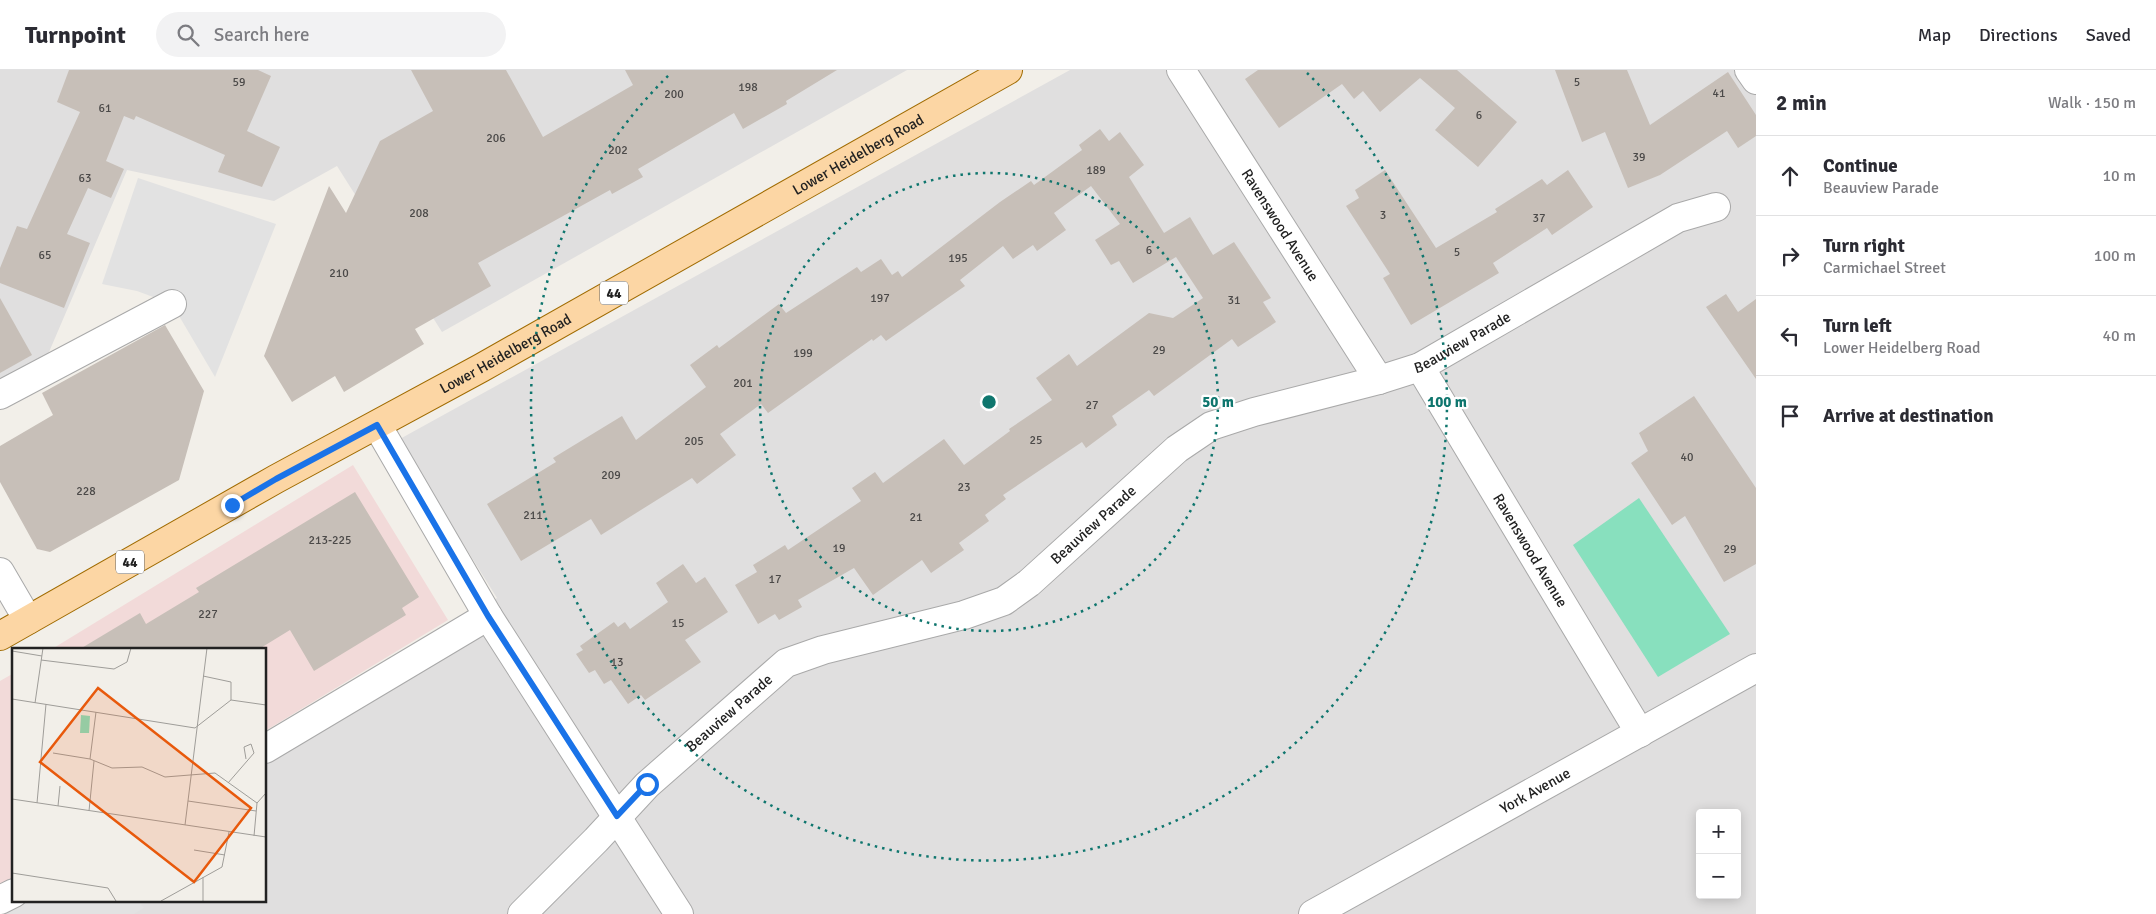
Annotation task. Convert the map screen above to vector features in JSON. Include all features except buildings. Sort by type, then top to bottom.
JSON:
[{"type":"main road","name":"Lower Heidelberg Road","points":[[0,636],[276,479],[377,425],[1008,70]]},
{"type":"street","name":"Ravenswood Avenue","points":[[1181,70],[1379,380]]},
{"type":"street","points":[[1749,70],[1756,80]]},
{"type":"street","name":"Beauview Parade","points":[[522,914],[647,784],[786,663],[823,650],[964,615],[1004,601],[1029,584],[1177,449],[1211,426],[1254,412],[1379,380],[1420,367],[1678,218],[1716,207]]},
{"type":"street","points":[[0,396],[172,304]]},
{"type":"street","name":"Ravenswood Avenue","points":[[1420,367],[1640,733]]},
{"type":"street","points":[[377,425],[488,616],[678,914]]},
{"type":"street","points":[[0,572],[28,620]]},
{"type":"street","points":[[266,748],[488,616]]},
{"type":"street","name":"York Avenue","points":[[1314,914],[1756,668]]},
{"type":"street","points":[[0,900],[12,894]]},
{"type":"shaded area","points":[[0,70],[907,70],[442,332],[337,166],[274,201],[127,170],[46,359],[0,381]]},
{"type":"shaded area","points":[[1070,70],[1756,70],[1756,914],[0,914],[0,901],[12,900],[12,902],[266,902],[266,739],[497,598],[398,440]]},
{"type":"shaded area","points":[[138,178],[276,224],[215,377],[172,304],[137,291],[102,284]]},
{"type":"shaded area","points":[[353,465],[448,620],[266,730],[266,648],[54,648]]},
{"type":"shaded area","points":[[12,674],[12,885],[0,893],[0,681]]},
{"type":"shaded area","points":[[14,902],[140,902],[144,908],[134,914],[9,914],[10,904]]},
{"type":"green space","points":[[1639,498],[1730,634],[1658,677],[1573,545]]},
{"type":"route","points":[[232,505],[276,479],[377,425],[398,458],[488,616],[617,816],[647,784]]}]
